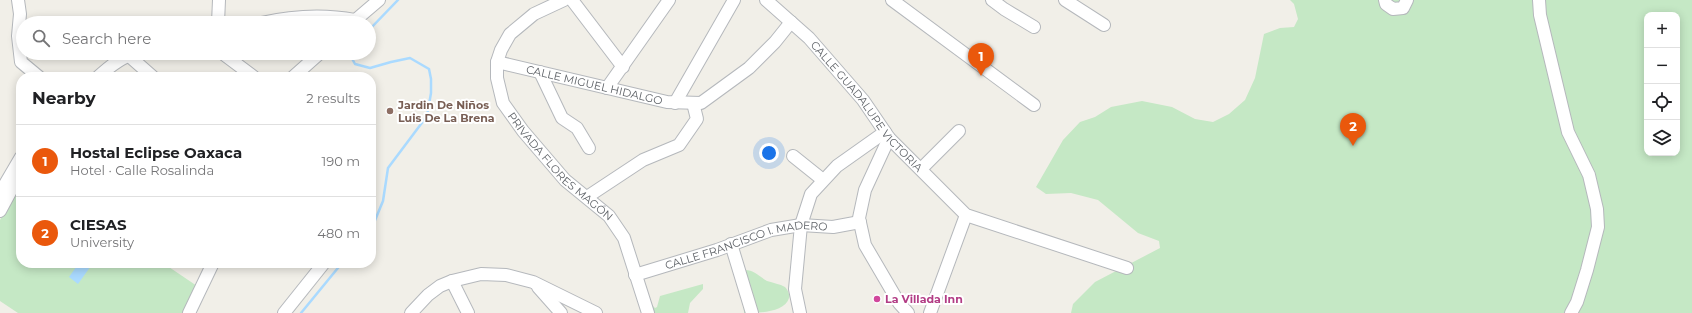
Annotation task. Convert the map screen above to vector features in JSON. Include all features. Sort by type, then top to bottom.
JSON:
[{"type":"street","points":[[18,0],[20,16]]},
{"type":"street","points":[[219,16],[220,0]]},
{"type":"street","points":[[361,16],[379,0]]},
{"type":"street","name":"PRIVADA FLORES MAGÓN","points":[[564,0],[534,14],[510,34],[501,50],[497,62],[497,78],[503,103],[523,131],[565,180],[609,216],[624,238],[634,275],[648,313]]},
{"type":"street","points":[[572,0],[623,67]]},
{"type":"street","points":[[607,88],[669,0]]},
{"type":"street","points":[[675,103],[734,0]]},
{"type":"street","name":"CALLE GUADALUPE VICTORIA","points":[[766,0],[809,38],[863,100],[887,135],[966,214]]},
{"type":"street","points":[[892,0],[1034,105]]},
{"type":"street","points":[[992,0],[1034,27]]},
{"type":"street","points":[[1065,0],[1104,25]]},
{"type":"street","points":[[1385,0],[1386,4],[1393,10],[1404,8],[1408,0]]},
{"type":"street","points":[[1539,0],[1540,15],[1568,132],[1589,175],[1597,209],[1598,227],[1577,302],[1571,313]]},
{"type":"street","name":"CALLE MIGUEL HIDALGO","points":[[497,62],[667,102],[701,103],[749,68],[775,42],[791,22]]},
{"type":"street","points":[[21,60],[21,62],[33,72]]},
{"type":"street","points":[[104,72],[121,60]]},
{"type":"street","points":[[137,60],[148,72]]},
{"type":"street","points":[[231,60],[247,72]]},
{"type":"street","points":[[299,72],[312,60]]},
{"type":"street","points":[[540,72],[562,118],[577,128],[589,148]]},
{"type":"street","points":[[587,197],[643,160],[679,145],[696,119],[693,103]]},
{"type":"street","points":[[921,170],[959,131]]},
{"type":"street","points":[[800,313],[795,289],[801,225],[811,194],[837,166],[887,135]]},
{"type":"street","points":[[887,135],[865,190],[859,218],[865,244],[899,303],[908,313]]},
{"type":"street","points":[[793,156],[823,180]]},
{"type":"street","points":[[0,193],[16,165]]},
{"type":"street","points":[[0,211],[16,181]]},
{"type":"street","points":[[930,313],[966,214],[1127,268]]},
{"type":"street","name":"CALLE FRANCISCO I. MADERO","points":[[634,275],[771,230],[801,225],[833,227],[860,222]]},
{"type":"street","points":[[731,244],[752,313]]},
{"type":"street","points":[[189,313],[211,268]]},
{"type":"street","points":[[284,313],[320,268]]},
{"type":"street","points":[[411,313],[435,289],[452,282],[481,274],[506,275],[533,282],[596,313]]},
{"type":"street","points":[[452,282],[468,313]]},
{"type":"street","points":[[533,282],[562,313]]},
{"type":"green space","points":[[1290,0],[1692,0],[1692,313],[1071,313],[1073,304],[1095,282],[1160,248],[1159,241],[1138,233],[1098,200],[1071,193],[1046,194],[1036,187],[1063,140],[1080,122],[1095,117],[1111,107],[1142,101],[1172,107],[1195,119],[1213,122],[1229,114],[1245,100],[1255,78],[1264,34],[1280,28],[1294,27],[1298,19],[1294,4]]},
{"type":"green space","points":[[16,190],[16,268],[170,268],[197,286],[183,313],[18,313],[0,301],[0,220]]},
{"type":"green space","points":[[745,270],[754,272],[767,281],[785,287],[789,295],[786,303],[782,307],[770,311],[744,313],[742,272]]},
{"type":"green space","points":[[703,284],[703,289],[690,303],[688,313],[647,313],[652,305],[655,308],[657,307],[660,296]]},
{"type":"water","points":[[75,268],[89,268],[78,284],[69,277]]},
{"type":"waterway","points":[[376,23],[398,0]]},
{"type":"waterway","points":[[353,60],[355,64],[370,68],[410,58],[429,69],[431,79],[431,93],[427,116],[388,168],[383,201],[376,218]]},
{"type":"waterway","points":[[301,313],[338,268]]},
{"type":"place","name":"Hostal Eclipse Oaxaca","points":[[981,76]]},
{"type":"place","name":"Jardin De Niños Luis De La Brena","points":[[390,111]]},
{"type":"place","name":"CIESAS","points":[[1353,146]]},
{"type":"place","name":"La Villada Inn","points":[[877,299]]}]
